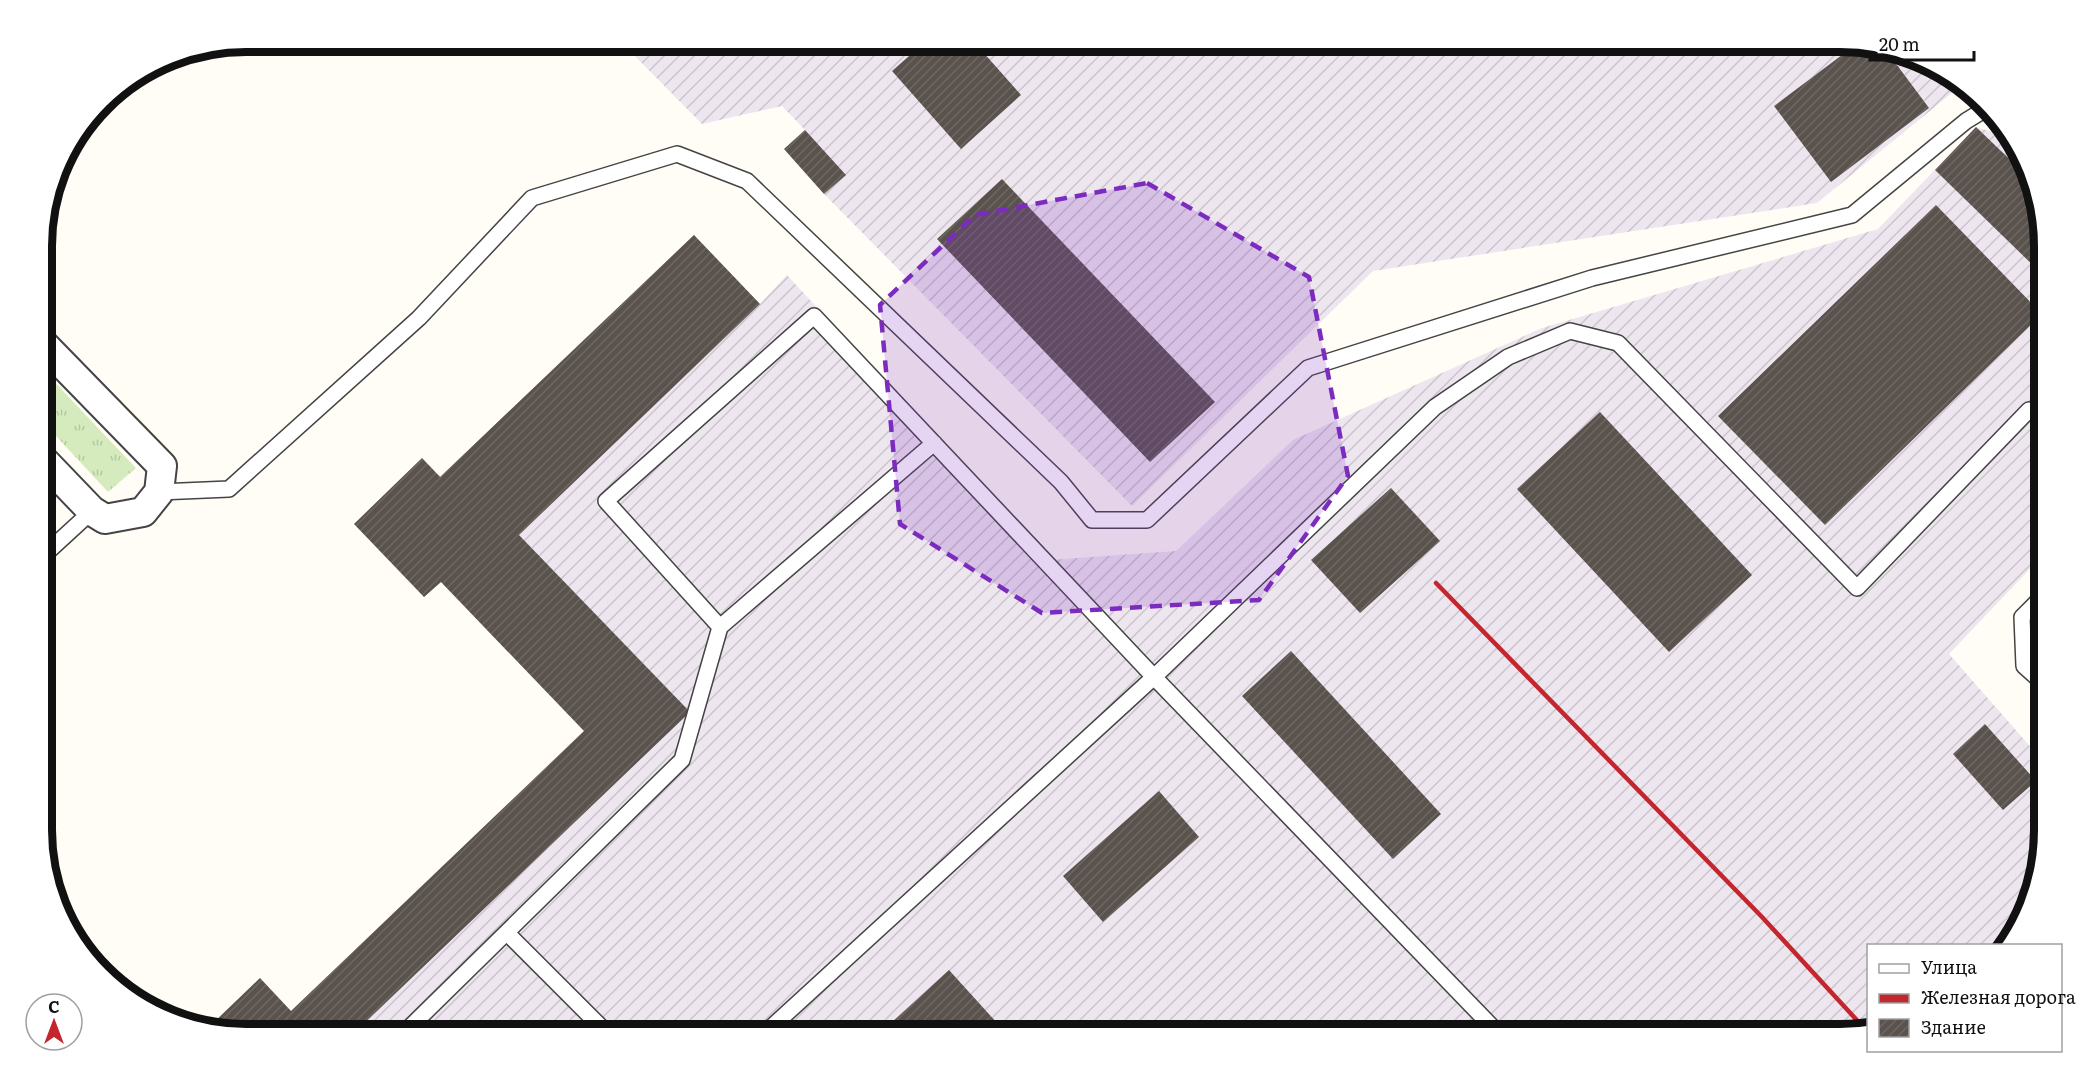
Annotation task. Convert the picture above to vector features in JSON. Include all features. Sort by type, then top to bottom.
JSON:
[{"type":"street","points":[[53,355],[160,479],[143,512],[105,519],[92,511],[53,470]]},
{"type":"lane","points":[[160,479],[229,489],[419,318],[532,198],[677,154],[747,181],[1061,482],[1092,520],[1148,520],[1308,368],[1592,278],[1852,215],[1966,121],[1980,112]]},
{"type":"lane","points":[[720,627],[606,501],[813,316],[1154,677],[1489,1023]]},
{"type":"lane","points":[[775,1024],[1154,677],[1436,407],[1508,357],[1570,331],[1618,343],[1857,588],[2029,410]]},
{"type":"lane","points":[[414,1024],[682,760],[720,627],[934,443]]},
{"type":"lane","points":[[52,547],[92,511]]},
{"type":"lane","points":[[2034,605],[2022,617],[2024,666],[2034,675]]},
{"type":"lane","points":[[507,933],[598,1024]]},
{"type":"highlighted area","points":[[1147,183],[1309,277],[1348,476],[1259,600],[1042,613],[900,524],[880,305],[975,215]]},
{"type":"shaded area","points":[[1839,52],[1890,59],[1914,67],[1954,91],[1817,203],[1373,271],[1132,506],[824,194],[784,149],[805,130],[782,106],[702,124],[632,53]]},
{"type":"shaded area","points":[[1976,127],[1996,133],[2019,172],[2027,196],[2034,247],[2034,564],[1949,654],[2034,751],[2034,829],[2032,855],[2023,892],[2013,915],[1995,944],[1867,944],[1867,1021],[230,1023],[291,1011],[584,731],[441,582],[424,597],[354,524],[422,458],[441,477],[694,235],[760,304],[787,275],[1050,560],[1176,551],[1293,440],[1542,328],[1878,229]]},
{"type":"green space","points":[[53,380],[136,468],[108,492],[53,432]]},
{"type":"building","points":[[1845,52],[1893,60],[1929,108],[1831,182],[1774,106]]},
{"type":"building","points":[[913,53],[983,53],[1021,95],[961,149],[892,71]]},
{"type":"building","points":[[1976,127],[2015,164],[2027,196],[2032,221],[2034,266],[1935,170]]},
{"type":"building","points":[[805,130],[846,175],[824,194],[784,149]]},
{"type":"building","points":[[1002,179],[1215,402],[1150,462],[937,239]]},
{"type":"building","points":[[1936,205],[2034,306],[2034,322],[1825,525],[1718,416]]},
{"type":"building","points":[[694,235],[760,304],[519,535],[690,712],[364,1024],[247,1024],[215,1021],[260,978],[291,1011],[584,731],[441,582],[424,597],[354,524],[422,458],[440,477]]},
{"type":"building","points":[[1600,412],[1752,575],[1669,652],[1517,489]]},
{"type":"building","points":[[1391,488],[1440,541],[1360,613],[1311,560]]},
{"type":"building","points":[[1291,651],[1441,814],[1393,859],[1242,696]]},
{"type":"building","points":[[1985,724],[2034,779],[2034,783],[2003,810],[1953,754]]},
{"type":"building","points":[[1159,791],[1199,837],[1103,922],[1063,876]]},
{"type":"building","points":[[949,970],[998,1024],[890,1024]]},
{"type":"railway","points":[[1436,583],[1762,917],[1859,1022]]}]
